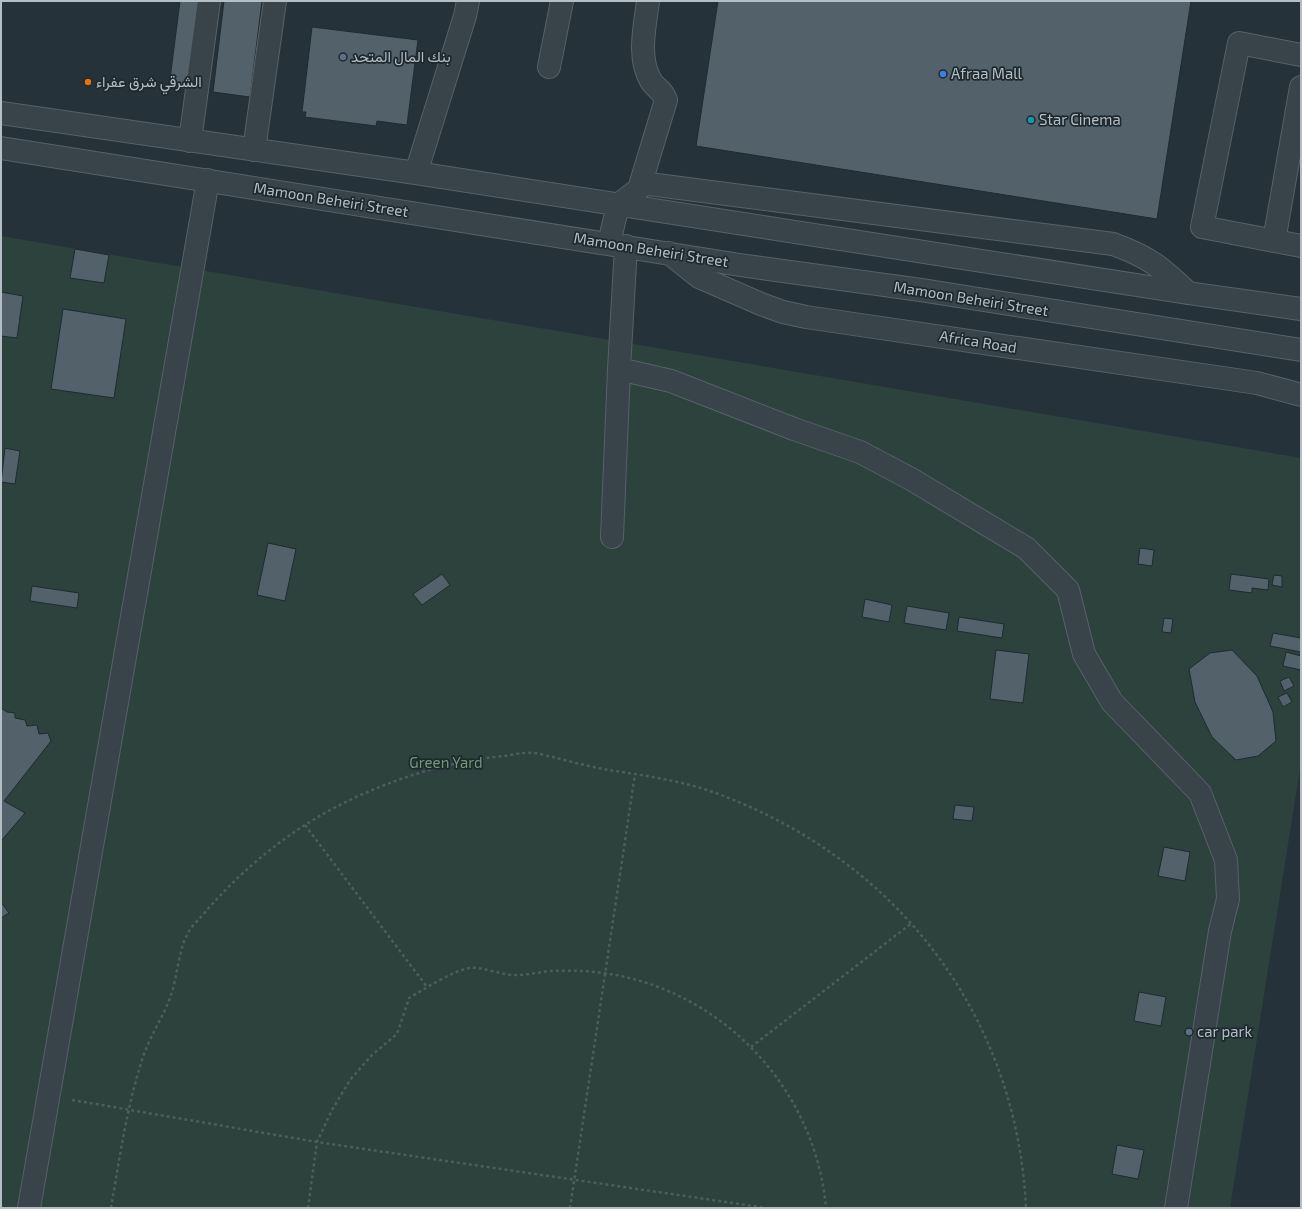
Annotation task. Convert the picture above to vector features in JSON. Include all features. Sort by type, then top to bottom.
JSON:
[{"type":"street","points":[[190,141],[210,1]]},
{"type":"street","points":[[254,150],[275,1]]},
{"type":"street","points":[[416,174],[465,16],[468,1]]},
{"type":"street","points":[[549,67],[562,1]]},
{"type":"street","points":[[618,205],[639,189],[666,100],[663,92],[652,82],[642,52],[648,1]]},
{"type":"street","points":[[1301,55],[1239,43],[1202,227],[1301,246]]},
{"type":"street","points":[[1274,241],[1301,87]]},
{"type":"street","points":[[1,113],[416,174],[1188,293],[1301,309]]},
{"type":"street","name":"Mamoon Beheiri Street","points":[[1,148],[1301,350]]},
{"type":"street","points":[[29,1208],[208,180]]},
{"type":"street","points":[[640,183],[1113,244],[1138,253],[1158,265],[1188,293]]},
{"type":"street","points":[[612,537],[619,369],[618,205]]},
{"type":"street","name":"Africa Road","points":[[668,252],[699,277],[783,312],[806,317],[1257,383],[1301,395]]},
{"type":"street","points":[[619,369],[671,381],[794,429],[860,452],[911,479],[1026,548],[1068,590],[1084,654],[1112,702],[1200,793],[1226,860],[1228,899],[1220,931],[1176,1208]]},
{"type":"path","points":[[111,1208],[127,1109],[145,1049],[170,997],[187,934],[225,890],[267,852],[305,825],[365,792],[419,772],[475,759],[533,753],[605,770],[663,778],[718,793],[771,816],[822,845],[868,879],[912,923],[945,965],[975,1014],[998,1067],[1015,1122],[1025,1178],[1026,1208]]},
{"type":"path","points":[[570,1208],[635,774]]},
{"type":"path","points":[[305,825],[427,987]]},
{"type":"path","points":[[751,1047],[912,923]]},
{"type":"path","points":[[308,1208],[318,1142],[332,1110],[350,1080],[372,1055],[397,1034],[409,998],[427,987],[469,968],[516,976],[550,971],[583,971],[605,974],[649,984],[680,996],[710,1013],[737,1033],[751,1047],[781,1082],[799,1111],[812,1142],[822,1174],[826,1208]]},
{"type":"path","points":[[48,1096],[318,1142],[767,1208]]},
{"type":"green space","name":"Green Yard","points":[[1,236],[1301,458],[1301,763],[1230,1208],[1,1208]]},
{"type":"building","points":[[180,1],[199,1],[187,90],[169,87]]},
{"type":"building","points":[[224,1],[262,1],[250,97],[213,92]]},
{"type":"building","name":"Afraa Mall","points":[[718,1],[1191,1],[1157,219],[696,146]]},
{"type":"building","points":[[312,27],[418,40],[407,125],[377,121],[376,126],[305,117],[306,112],[302,112]]},
{"type":"building","points":[[75,249],[109,255],[104,283],[70,278]]},
{"type":"building","points":[[1,292],[23,296],[17,338],[1,336]]},
{"type":"building","points":[[63,309],[126,319],[114,398],[51,389]]},
{"type":"building","points":[[5,448],[20,451],[15,484],[1,482]]},
{"type":"building","points":[[268,543],[296,549],[285,601],[257,595]]},
{"type":"building","points":[[1140,548],[1154,550],[1152,566],[1138,564]]},
{"type":"building","points":[[442,574],[450,585],[422,605],[413,594]]},
{"type":"building","points":[[1231,574],[1269,579],[1268,590],[1252,588],[1252,593],[1229,590]]},
{"type":"building","points":[[1274,575],[1282,576],[1282,587],[1272,585]]},
{"type":"building","points":[[32,586],[79,593],[77,608],[30,601]]},
{"type":"building","points":[[865,599],[892,605],[889,622],[862,617]]},
{"type":"building","points":[[907,606],[949,613],[946,630],[904,623]]},
{"type":"building","points":[[959,617],[1004,624],[1002,638],[957,631]]},
{"type":"building","points":[[1164,618],[1173,619],[1171,633],[1162,632]]},
{"type":"building","points":[[1273,633],[1301,638],[1301,652],[1270,646]]},
{"type":"building","points":[[996,650],[1029,654],[1023,703],[990,699]]},
{"type":"building","points":[[1232,650],[1257,676],[1273,712],[1276,741],[1258,756],[1236,760],[1212,737],[1195,702],[1189,669],[1210,653]]},
{"type":"building","points":[[1286,652],[1301,656],[1301,670],[1283,666]]},
{"type":"building","points":[[1289,677],[1294,686],[1284,691],[1280,681]]},
{"type":"building","points":[[1287,693],[1292,702],[1283,707],[1278,697]]},
{"type":"building","points":[[1,708],[7,712],[15,713],[15,718],[25,720],[27,726],[37,725],[39,734],[48,733],[51,741],[4,801],[25,813],[1,841]]},
{"type":"building","points":[[955,805],[974,807],[972,821],[953,819]]},
{"type":"building","points":[[1164,847],[1190,852],[1185,881],[1158,876]]},
{"type":"building","points":[[1,902],[9,913],[1,918]]},
{"type":"building","points":[[1139,992],[1166,997],[1161,1026],[1134,1021]]},
{"type":"building","points":[[1117,1145],[1144,1150],[1138,1179],[1112,1174]]},
{"type":"place","name":"بنك المال المتحد","points":[[343,57]]},
{"type":"place","name":"Afraa Mall","points":[[943,74]]},
{"type":"place","name":"الشرقي شرق عفراء","points":[[88,82]]},
{"type":"place","name":"Star Cinema","points":[[1031,120]]},
{"type":"place","name":"car park","points":[[1189,1032]]}]
